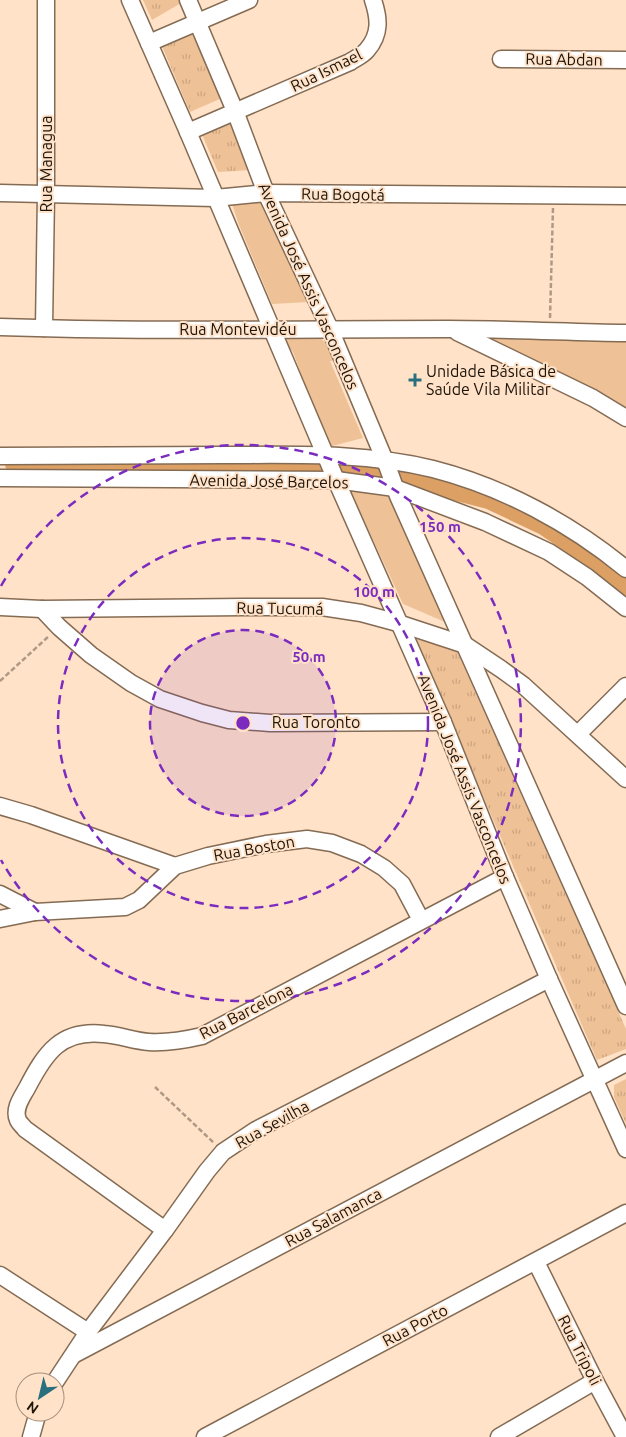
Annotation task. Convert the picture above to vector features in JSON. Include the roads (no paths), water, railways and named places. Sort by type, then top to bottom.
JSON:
[{"type":"street","name":"Rua Managua","points":[[44,328],[46,0]]},
{"type":"street","name":"Avenida José Assis Vasconcelos","points":[[130,0],[331,468],[443,722],[505,877],[549,979],[626,1149]]},
{"type":"street","name":"Avenida José Assis Vasconcelos","points":[[188,0],[235,111],[266,193],[330,329],[453,622],[626,1006]]},
{"type":"street","points":[[150,43],[249,0]]},
{"type":"street","name":"Rua Ismael","points":[[235,111],[350,62],[367,51],[377,35],[378,18],[373,0]]},
{"type":"street","name":"Rua Abdan","points":[[501,58],[626,60]]},
{"type":"street","points":[[188,132],[235,111]]},
{"type":"street","name":"Rua Bogotá","points":[[0,193],[215,198],[266,193],[626,196]]},
{"type":"street","name":"Rua Montevidéu","points":[[0,327],[272,330],[450,329],[626,333]]},
{"type":"street","points":[[450,329],[593,398],[626,418]]},
{"type":"street","name":"Avenida José Barcelos","points":[[0,456],[331,468],[390,474],[432,469],[466,479],[539,511],[576,532],[626,568]]},
{"type":"street","name":"Avenida José Barcelos","points":[[0,478],[331,468],[390,474],[549,552],[587,577],[626,608]]},
{"type":"street","name":"Rua Tucumá","points":[[0,607],[42,609],[244,606],[322,607],[361,613],[398,622],[465,645],[523,685],[626,779]]},
{"type":"street","name":"Rua Toronto","points":[[42,609],[58,627],[92,655],[131,683],[160,699],[202,713],[229,720],[270,723],[443,722]]},
{"type":"street","points":[[578,734],[626,686]]},
{"type":"street","points":[[0,806],[31,815],[175,866]]},
{"type":"street","name":"Rua Boston","points":[[0,919],[35,912],[124,907],[139,900],[175,866],[208,856],[266,844],[307,840],[332,843],[361,854],[384,868],[402,884],[420,920]]},
{"type":"street","name":"Rua Barcelona","points":[[165,1230],[25,1129],[18,1120],[17,1111],[20,1101],[34,1075],[60,1042],[77,1034],[104,1034],[149,1042],[178,1041],[202,1036],[505,877]]},
{"type":"street","points":[[0,894],[35,912]]},
{"type":"street","name":"Rua Sevilha","points":[[62,1372],[88,1332],[223,1152],[256,1130],[549,979]]},
{"type":"street","points":[[594,1079],[626,1063]]},
{"type":"street","name":"Rua Salamanca","points":[[73,1355],[594,1079]]},
{"type":"street","name":"Rua Porto","points":[[204,1437],[626,1213]]},
{"type":"street","name":"Rua Tripoli","points":[[536,1262],[625,1437]]},
{"type":"street","points":[[0,1275],[88,1332]]},
{"type":"street","points":[[499,1437],[595,1381]]},
{"type":"street","points":[[31,1437],[35,1422]]},
{"type":"waterway","points":[[16,464],[345,465],[380,470],[489,498],[544,524],[597,560],[626,585]]},
{"type":"place","name":"Unidade Básica de Saúde Vila Militar","points":[[415,380]]}]
